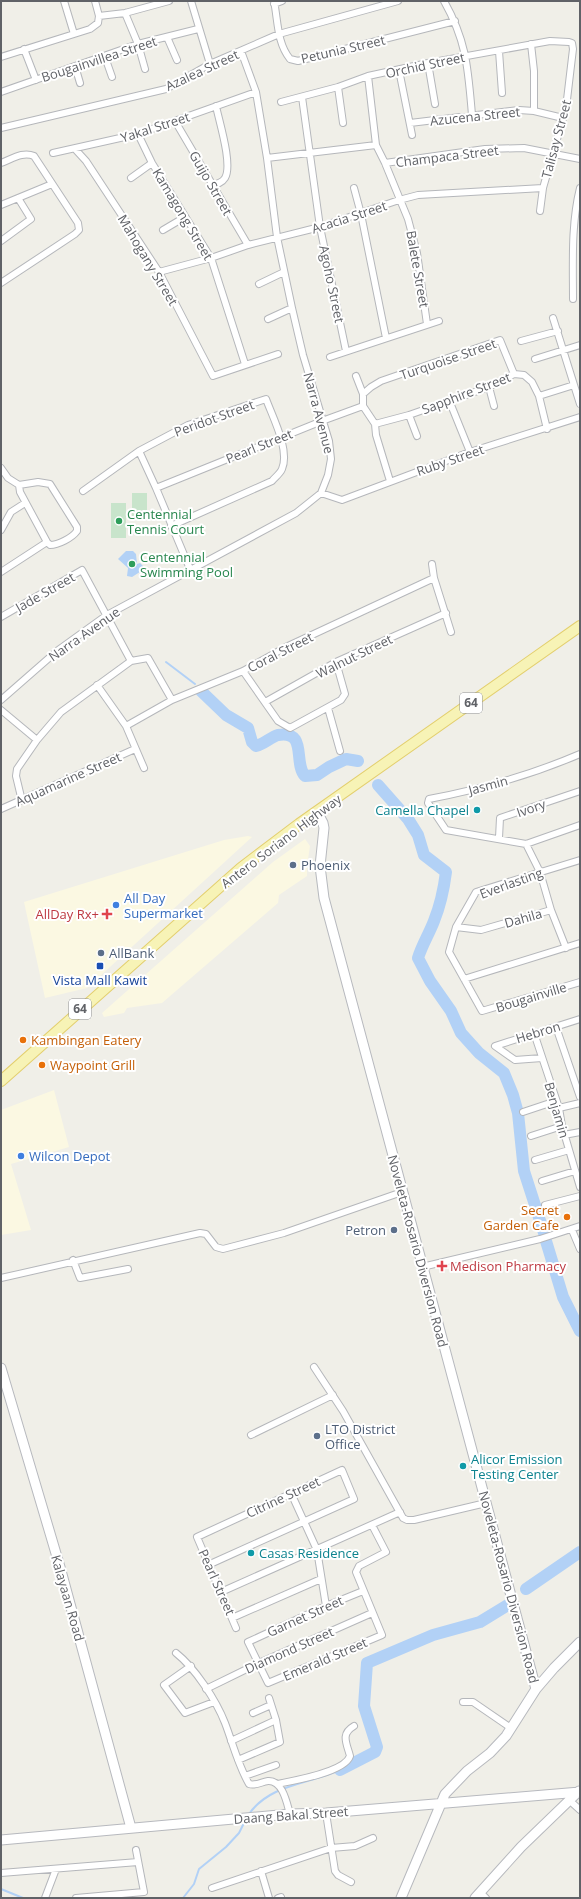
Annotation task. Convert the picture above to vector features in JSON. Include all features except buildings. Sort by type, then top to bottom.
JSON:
[{"type":"main road","name":"Antero Soriano Highway","points":[[1,1080],[241,868],[317,812],[580,626]]},
{"type":"main road","name":"Noveleta-Rosario Diversion Road","points":[[317,812],[324,828],[320,866],[324,898],[536,1689]]},
{"type":"main road","name":"Kalayaan Road","points":[[1,1368],[60,1568],[131,1828]]},
{"type":"main road","points":[[401,1898],[420,1856],[441,1803],[452,1786],[467,1771],[490,1753],[511,1728],[536,1689],[554,1668],[580,1642]]},
{"type":"main road","name":"Daang Bakal Street","points":[[1,1840],[290,1814],[326,1813],[465,1802],[579,1791]]},
{"type":"main road","points":[[480,1896],[521,1847],[579,1791]]},
{"type":"street","points":[[64,1],[74,34]]},
{"type":"street","points":[[1,57],[74,34],[94,26],[98,23],[99,16],[94,1]]},
{"type":"street","points":[[99,16],[125,13],[169,1]]},
{"type":"street","points":[[191,1],[198,29],[210,64]]},
{"type":"street","points":[[274,3],[282,1]]},
{"type":"street","name":"Azalea Street","points":[[1,128],[166,89],[210,64],[242,52],[279,34],[398,1]]},
{"type":"street","points":[[444,1],[455,21],[466,56],[472,115]]},
{"type":"street","name":"Petunia Street","points":[[274,3],[279,34],[285,52],[290,59],[298,61],[455,21]]},
{"type":"street","points":[[125,13],[138,44],[145,69]]},
{"type":"street","name":"Bougainvillea Street","points":[[1,92],[105,57],[138,44],[198,29]]},
{"type":"street","points":[[167,37],[177,60]]},
{"type":"street","name":"Orchid Street","points":[[281,102],[338,87],[368,76],[428,63],[550,41],[569,42],[572,44]]},
{"type":"street","points":[[531,44],[534,71],[534,111]]},
{"type":"street","name":"Talisay Street","points":[[540,211],[543,188],[563,118],[569,85],[573,49],[572,44]]},
{"type":"street","points":[[24,49],[36,80]]},
{"type":"street","points":[[499,51],[502,94]]},
{"type":"street","name":"Narra Avenue","points":[[1,700],[57,651],[107,615],[296,513],[321,493],[328,475],[331,459],[329,441],[303,355],[292,308],[277,237],[267,158],[256,92],[242,52]]},
{"type":"street","points":[[105,57],[112,77]]},
{"type":"street","points":[[428,63],[435,104]]},
{"type":"street","points":[[75,66],[80,83]]},
{"type":"street","points":[[399,70],[412,136]]},
{"type":"street","name":"Balete Street","points":[[368,76],[376,146],[385,163],[408,219],[417,253],[428,324]]},
{"type":"street","points":[[338,87],[343,123]]},
{"type":"street","name":"Yakal Street","points":[[53,153],[138,134],[256,92]]},
{"type":"street","name":"Agoho Street","points":[[302,97],[320,227],[346,351]]},
{"type":"street","points":[[212,185],[220,182],[226,177],[228,165],[216,106]]},
{"type":"street","name":"Azucena Street","points":[[410,123],[498,111],[534,111],[563,118]]},
{"type":"street","name":"Guijo Street","points":[[175,121],[248,245]]},
{"type":"street","name":"Kamagong Street","points":[[138,134],[152,163],[211,258],[245,364]]},
{"type":"street","points":[[267,158],[310,152],[376,146]]},
{"type":"street","name":"Champaca Street","points":[[385,163],[485,148],[524,148],[580,159]]},
{"type":"street","name":"Mahogany Street","points":[[75,149],[86,161],[159,272],[213,376],[245,364]]},
{"type":"street","points":[[1,163],[23,154],[34,156],[78,223],[79,230],[1,283]]},
{"type":"street","points":[[132,178],[152,163]]},
{"type":"street","points":[[1,205],[52,184]]},
{"type":"street","points":[[354,188],[361,214],[386,338]]},
{"type":"street","name":"Acacia Street","points":[[159,272],[211,258],[248,245],[320,227],[418,195],[543,188]]},
{"type":"street","points":[[573,299],[573,277],[580,188]]},
{"type":"street","points":[[1,240],[31,219],[18,198]]},
{"type":"street","points":[[163,230],[185,217]]},
{"type":"street","points":[[259,284],[284,272]]},
{"type":"street","points":[[573,277],[580,275]]},
{"type":"street","points":[[268,319],[292,308]]},
{"type":"street","points":[[553,318],[580,404]]},
{"type":"street","points":[[330,357],[439,321]]},
{"type":"street","points":[[521,341],[558,331]]},
{"type":"street","name":"Turquoise Street","points":[[363,394],[371,387],[381,382],[500,340],[514,374]]},
{"type":"street","points":[[535,359],[580,346]]},
{"type":"street","points":[[245,364],[278,354]]},
{"type":"street","name":"Sapphire Street","points":[[375,424],[409,415],[489,387],[514,374],[524,375],[532,382],[539,396],[547,428]]},
{"type":"street","points":[[356,376],[363,394],[363,406],[375,424],[376,435],[390,481]]},
{"type":"street","points":[[539,396],[574,385]]},
{"type":"street","points":[[489,387],[494,406]]},
{"type":"street","name":"Peridot Street","points":[[83,491],[138,451],[188,425],[266,399],[280,438]]},
{"type":"street","points":[[449,400],[470,452]]},
{"type":"street","name":"Pearl Street","points":[[156,488],[363,406]]},
{"type":"street","points":[[409,415],[418,436]]},
{"type":"street","name":"Ruby Street","points":[[321,493],[342,500],[470,452],[580,417]]},
{"type":"street","points":[[171,526],[272,481],[281,471],[284,464],[284,452],[280,438]]},
{"type":"street","points":[[138,451],[156,488],[190,570]]},
{"type":"street","points":[[1,468],[8,478],[19,485],[38,482],[50,484],[77,526],[77,531],[74,535],[54,545],[50,545],[25,503],[20,492],[19,485]]},
{"type":"street","points":[[1,482],[8,478]]},
{"type":"street","points":[[1,530],[11,512],[25,503]]},
{"type":"street","points":[[1,572],[47,542]]},
{"type":"street","points":[[432,564],[434,578],[451,632]]},
{"type":"street","name":"Jade Street","points":[[1,618],[82,570],[131,661]]},
{"type":"street","name":"Coral Street","points":[[126,726],[172,700],[243,671],[286,647],[434,578]]},
{"type":"street","name":"Walnut Street","points":[[265,702],[336,662],[446,613]]},
{"type":"street","points":[[22,801],[16,776],[17,769],[36,740],[61,712],[131,661],[148,658],[172,700]]},
{"type":"street","points":[[243,671],[278,721],[290,728],[341,700],[345,694],[336,662]]},
{"type":"street","points":[[97,685],[126,726],[144,768]]},
{"type":"street","points":[[328,708],[340,751]]},
{"type":"street","points":[[1,710],[36,740]]},
{"type":"street","name":"Aquamarine Street","points":[[1,809],[22,801],[135,749]]},
{"type":"street","name":"Jasmin","points":[[499,838],[446,830],[428,803],[429,799],[494,785],[545,769],[580,754]]},
{"type":"street","name":"Ivory","points":[[499,838],[500,818],[580,791]]},
{"type":"street","points":[[499,838],[526,844],[580,826]]},
{"type":"street","name":"Dahila","points":[[456,926],[481,930],[551,910],[540,872],[526,844]]},
{"type":"street","name":"Everlasting","points":[[482,1011],[449,952],[456,926],[476,892],[580,860]]},
{"type":"street","points":[[551,910],[566,948]]},
{"type":"street","points":[[464,979],[580,943]]},
{"type":"street","name":"Bougainville","points":[[482,1011],[580,982]]},
{"type":"street","name":"Hebron","points":[[542,1058],[515,1060],[496,1048],[496,1045],[580,1019]]},
{"type":"street","points":[[556,1027],[580,1097]]},
{"type":"street","name":"Benjamin","points":[[534,1033],[556,1101],[564,1135],[580,1187]]},
{"type":"street","points":[[523,1112],[556,1101]]},
{"type":"street","points":[[558,1108],[580,1103]]},
{"type":"street","points":[[531,1136],[562,1126]]},
{"type":"street","points":[[564,1135],[580,1132]]},
{"type":"street","points":[[535,1160],[569,1150]]},
{"type":"street","points":[[542,1181],[575,1171]]},
{"type":"street","points":[[1,1278],[73,1260],[200,1233],[206,1234],[216,1247],[223,1249],[284,1233],[402,1192]]},
{"type":"street","points":[[545,1205],[580,1196]]},
{"type":"street","points":[[422,1267],[540,1239],[572,1230],[580,1226]]},
{"type":"street","points":[[572,1230],[580,1248]]},
{"type":"street","points":[[73,1260],[80,1278],[128,1269]]},
{"type":"street","points":[[314,1366],[333,1395],[403,1518],[414,1520],[486,1503]]},
{"type":"street","points":[[251,1435],[333,1395]]},
{"type":"street","name":"Citrine Street","points":[[197,1537],[342,1470],[354,1499],[303,1520]]},
{"type":"street","points":[[291,1493],[317,1550],[326,1606]]},
{"type":"street","points":[[221,1592],[400,1512]]},
{"type":"street","points":[[208,1565],[303,1520]]},
{"type":"street","points":[[372,1525],[386,1552],[356,1568],[372,1613]]},
{"type":"street","name":"Pearl Street","points":[[197,1537],[236,1628]]},
{"type":"street","points":[[232,1618],[321,1579]]},
{"type":"street","name":"Garnet Street","points":[[259,1663],[248,1642],[326,1606],[363,1591]]},
{"type":"street","name":"Emerald Street","points":[[259,1663],[268,1683],[382,1635],[372,1613]]},
{"type":"street","name":"Diamond Street","points":[[206,1689],[259,1663],[372,1613]]},
{"type":"street","points":[[176,1653],[191,1666],[214,1702],[225,1722],[238,1760],[249,1784],[254,1785],[269,1781],[278,1785],[286,1796],[290,1814]]},
{"type":"street","points":[[191,1666],[164,1685],[186,1713],[214,1702]]},
{"type":"street","points":[[238,1760],[280,1742],[276,1720],[270,1702],[253,1713]]},
{"type":"street","points":[[463,1702],[473,1702],[511,1728]]},
{"type":"street","points":[[231,1741],[276,1720]]},
{"type":"street","points":[[278,1785],[329,1771],[347,1761],[350,1756],[346,1745],[345,1736],[354,1726]]},
{"type":"street","points":[[245,1776],[276,1765]]},
{"type":"street","points":[[569,1800],[580,1810]]},
{"type":"street","points":[[326,1813],[335,1872],[351,1882]]},
{"type":"street","points":[[212,1888],[331,1848],[355,1846],[373,1838]]},
{"type":"street","points":[[76,1898],[144,1892],[136,1850]]},
{"type":"street","points":[[1,1873],[138,1862]]},
{"type":"street","points":[[46,1897],[56,1869]]},
{"type":"street","points":[[261,1871],[268,1898]]},
{"type":"shaded area","points":[[248,836],[252,837],[87,988],[45,998],[24,902],[224,840]]},
{"type":"shaded area","points":[[305,839],[310,846],[307,876],[279,895],[278,903],[162,1003],[127,1008],[124,1013],[104,1017],[102,1013],[273,862]]},
{"type":"shaded area","name":"Wilcon Depot","points":[[54,1090],[69,1147],[11,1164],[31,1230],[1,1235],[1,1110]]},
{"type":"green space","points":[[132,493],[147,493],[147,519],[132,519]]},
{"type":"green space","name":"Centennial Tennis Court","points":[[111,503],[126,503],[126,538],[111,538]]},
{"type":"water","name":"Centennial Swimming Pool","points":[[126,551],[133,551],[136,554],[137,564],[140,563],[144,567],[143,570],[132,577],[127,576],[128,568],[118,559]]},
{"type":"waterway","points":[[166,662],[195,684]]},
{"type":"waterway","points":[[201,691],[226,715],[248,728],[252,742],[256,746],[278,735],[293,737],[297,742],[300,763],[305,776],[317,775],[329,767],[346,759],[358,761]]},
{"type":"waterway","points":[[378,785],[408,819],[418,835],[424,855],[446,872],[438,909],[418,958],[430,981],[451,1011],[461,1033],[479,1053],[504,1073],[513,1095],[518,1113],[524,1171],[544,1233]]},
{"type":"waterway","points":[[546,1241],[563,1297],[580,1331]]},
{"type":"waterway","points":[[526,1589],[580,1552]]},
{"type":"waterway","points":[[340,1770],[375,1752],[377,1747],[364,1706],[367,1663],[433,1635],[480,1622],[508,1605]]},
{"type":"waterway","points":[[249,1814],[268,1796],[291,1786],[340,1770]]},
{"type":"waterway","points":[[183,1898],[194,1884],[199,1869],[226,1847],[239,1833],[245,1821]]},
{"type":"waterway","points":[[1,1889],[23,1898]]},
{"type":"place","name":"Centennial Tennis Court","points":[[119,521]]},
{"type":"place","name":"Centennial Swimming Pool","points":[[132,564]]},
{"type":"place","name":"Camella Chapel","points":[[477,810]]},
{"type":"place","name":"Phoenix","points":[[293,865]]},
{"type":"place","name":"All Day Supermarket","points":[[116,905]]},
{"type":"place","name":"AllDay Rx+","points":[[107,914]]},
{"type":"place","name":"AllBank","points":[[101,953]]},
{"type":"place","name":"Vista Mall Kawit","points":[[100,966]]},
{"type":"place","name":"Kambingan Eatery","points":[[23,1040]]},
{"type":"place","name":"Waypoint Grill","points":[[42,1065]]},
{"type":"place","name":"Wilcon Depot","points":[[21,1156]]},
{"type":"place","name":"Secret Garden Cafe","points":[[567,1217]]},
{"type":"place","name":"Petron","points":[[394,1230]]},
{"type":"place","name":"Medison Pharmacy","points":[[442,1266]]},
{"type":"place","name":"LTO District Office","points":[[317,1436]]},
{"type":"place","name":"Alicor Emission Testing Center","points":[[463,1466]]},
{"type":"place","name":"Casas Residence","points":[[251,1553]]}]
